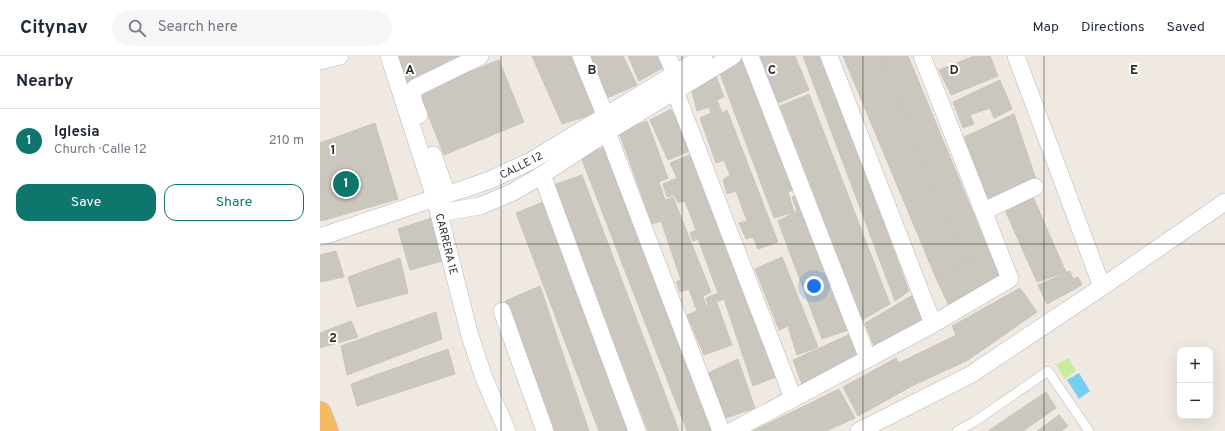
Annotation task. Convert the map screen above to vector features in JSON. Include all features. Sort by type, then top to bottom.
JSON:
[{"type":"highway","points":[[320,413],[327,431]]},
{"type":"street","name":"CARRERA 1E","points":[[389,56],[441,202],[470,336],[484,378],[507,431]]},
{"type":"street","points":[[480,56],[415,88],[413,93],[412,98],[441,202],[480,206],[513,192],[542,175],[606,124],[675,91],[733,56]]},
{"type":"street","points":[[581,56],[721,431]]},
{"type":"street","points":[[667,56],[674,73]]},
{"type":"street","name":"CALLE 12","points":[[320,237],[441,202],[531,161],[606,124],[674,73],[704,56]]},
{"type":"street","points":[[750,56],[868,359]]},
{"type":"street","points":[[829,56],[933,324]]},
{"type":"street","points":[[732,431],[933,324],[1010,279],[922,56]]},
{"type":"street","points":[[1016,56],[1102,287]]},
{"type":"street","points":[[675,91],[793,398]]},
{"type":"street","points":[[542,175],[637,431]]},
{"type":"street","points":[[984,211],[1035,187]]},
{"type":"street","points":[[859,431],[970,375],[1102,287],[1225,202]]},
{"type":"street","points":[[502,311],[545,431]]},
{"type":"lane","points":[[957,431],[974,422],[1048,371],[1089,431]]},
{"type":"green space","points":[[1068,358],[1076,371],[1065,379],[1056,365]]},
{"type":"water","points":[[1079,373],[1090,391],[1079,399],[1067,380]]},
{"type":"building","points":[[396,56],[466,56],[404,87]]},
{"type":"building","points":[[532,56],[575,56],[600,112],[562,124]]},
{"type":"building","points":[[590,56],[623,56],[637,85],[607,98]]},
{"type":"building","points":[[628,56],[661,56],[666,66],[639,81]]},
{"type":"building","points":[[759,56],[795,56],[809,90],[776,104]]},
{"type":"building","points":[[803,56],[821,56],[909,291],[895,301]]},
{"type":"building","points":[[843,56],[881,56],[965,264],[936,278]]},
{"type":"building","points":[[881,56],[908,56],[989,251],[965,264]]},
{"type":"building","points":[[974,56],[990,56],[998,76],[951,95],[939,70]]},
{"type":"building","points":[[744,59],[796,189],[788,192],[794,212],[774,218],[719,71]]},
{"type":"building","points":[[499,60],[524,122],[444,155],[419,92]]},
{"type":"building","points":[[716,76],[724,97],[717,100],[722,113],[727,110],[778,242],[758,249],[753,237],[746,239],[739,223],[747,221],[736,191],[727,194],[723,180],[730,175],[724,160],[716,163],[700,118],[711,113],[709,107],[697,111],[691,88]]},
{"type":"building","points":[[1000,80],[1012,109],[994,118],[990,108],[970,115],[974,124],[963,128],[953,102]]},
{"type":"building","points":[[809,94],[890,304],[862,320],[780,106]]},
{"type":"building","points":[[671,109],[692,150],[668,160],[650,120]]},
{"type":"building","points":[[1014,114],[1038,185],[988,204],[962,138]]},
{"type":"building","points":[[647,121],[668,178],[659,182],[665,200],[673,197],[711,292],[703,296],[706,306],[717,303],[732,345],[704,355],[687,315],[697,311],[689,289],[680,292],[676,282],[681,280],[661,221],[652,224],[619,132]]},
{"type":"building","points":[[375,123],[398,199],[321,221],[320,143]]},
{"type":"building","points":[[609,145],[716,431],[687,431],[581,157]]},
{"type":"building","points":[[696,152],[778,376],[753,386],[724,299],[708,305],[706,298],[718,293],[698,239],[693,241],[690,233],[696,230],[685,201],[678,203],[674,195],[667,197],[663,184],[677,178],[670,163]]},
{"type":"building","points":[[582,175],[679,431],[648,431],[553,185]]},
{"type":"building","points":[[799,195],[851,329],[822,339],[778,221],[797,211],[792,197]]},
{"type":"building","points":[[1033,197],[1066,272],[1037,282],[1005,210]]},
{"type":"building","points":[[543,202],[631,431],[599,431],[516,213]]},
{"type":"building","points":[[431,218],[446,260],[410,270],[398,229]]},
{"type":"building","points":[[336,251],[344,277],[320,282],[320,255]]},
{"type":"building","points":[[989,251],[1002,279],[949,306],[936,278]]},
{"type":"building","points":[[782,257],[818,347],[797,355],[788,326],[779,330],[755,269]]},
{"type":"building","points":[[400,258],[408,293],[357,307],[348,277]]},
{"type":"building","points":[[1070,271],[1073,279],[1078,277],[1082,285],[1047,304],[1038,285]]},
{"type":"building","points":[[540,286],[589,431],[553,431],[505,301]]},
{"type":"building","points":[[1020,288],[1037,312],[968,360],[912,386],[858,416],[843,387],[896,358],[899,363],[956,335],[952,326]]},
{"type":"building","points":[[913,295],[924,321],[875,349],[865,323]]},
{"type":"building","points":[[436,312],[442,339],[347,375],[341,346]]},
{"type":"building","points":[[351,321],[358,337],[320,348],[320,333]]},
{"type":"building","points":[[850,334],[861,358],[803,387],[793,360]]},
{"type":"building","points":[[448,349],[455,374],[357,406],[351,384]]},
{"type":"building","points":[[738,359],[755,408],[726,418],[708,373]]},
{"type":"building","points":[[839,389],[855,418],[826,431],[753,431]]},
{"type":"building","points":[[1046,392],[1056,408],[1023,431],[988,431]]},
{"type":"building","points":[[1059,415],[1068,426],[1061,431],[1037,431]]},
{"type":"place","name":"Iglesia","points":[[346,184]]}]
